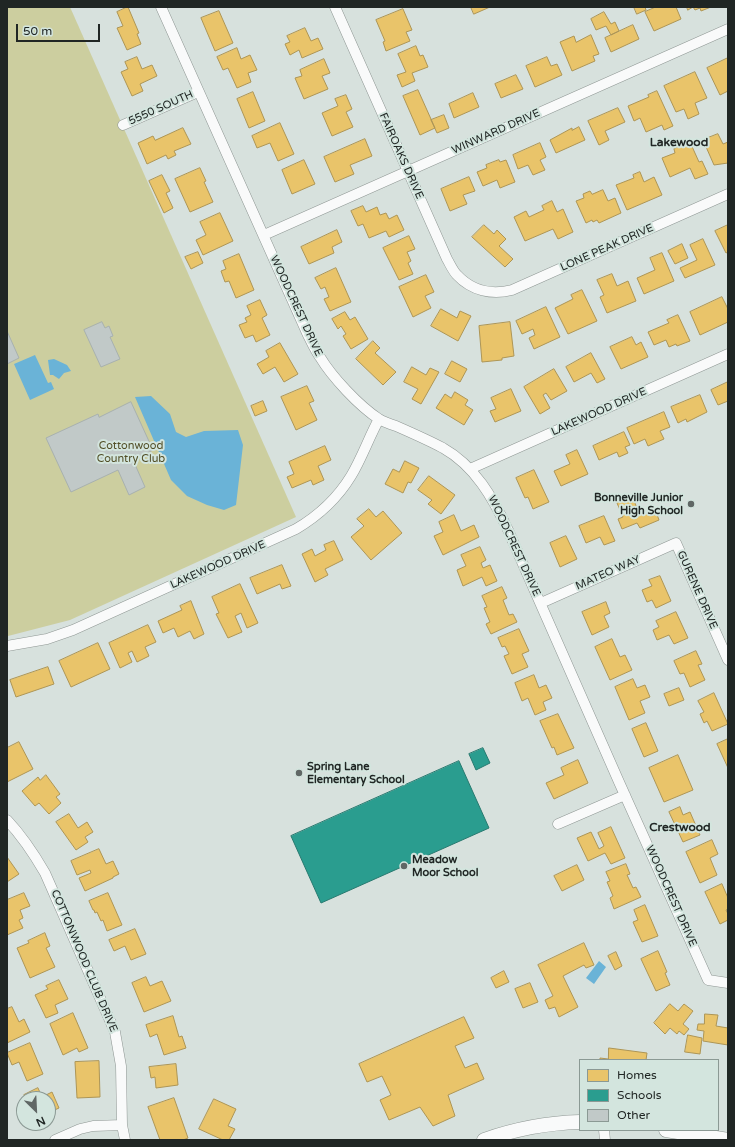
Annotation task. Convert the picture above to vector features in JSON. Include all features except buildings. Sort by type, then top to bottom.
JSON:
[{"type":"street","name":"WOODCREST DRIVE","points":[[161,7],[307,333],[319,356],[343,386],[379,419],[443,448],[461,460],[488,492],[499,511],[541,603],[708,980],[728,983]]},
{"type":"street","name":"FAIROAKS DRIVE","points":[[335,7],[407,172],[447,259],[456,274],[469,285],[484,292]]},
{"type":"street","name":"WINWARD DRIVE","points":[[264,235],[728,29]]},
{"type":"street","name":"5550 SOUTH","points":[[123,125],[198,92]]},
{"type":"street","name":"LONE PEAK DRIVE","points":[[484,292],[499,293],[512,290],[728,194]]},
{"type":"street","name":"LAKEWOOD DRIVE","points":[[470,469],[728,354]]},
{"type":"street","name":"LAKEWOOD DRIVE","points":[[7,646],[33,642],[66,632],[296,529],[318,514],[345,485],[357,466],[379,419]]},
{"type":"street","name":"MATEO WAY","points":[[541,603],[676,543]]},
{"type":"street","name":"GURENE DRIVE","points":[[676,543],[728,660]]},
{"type":"street","points":[[558,824],[625,795]]},
{"type":"street","name":"COTTONWOOD CLUB DRIVE","points":[[7,820],[19,833],[45,873],[110,1017],[115,1032],[120,1060],[122,1125],[125,1140]]},
{"type":"street","points":[[484,1140],[509,1131],[531,1126],[579,1122]]},
{"type":"street","points":[[55,1140],[86,1127],[122,1125]]},
{"type":"street","points":[[672,1131],[728,1140]]},
{"type":"green space","name":"Cottonwood Country Club","points":[[7,7],[70,7],[296,517],[70,620],[8,636]]},
{"type":"water","points":[[35,355],[48,383],[51,382],[54,389],[30,400],[14,364]]},
{"type":"water","points":[[54,359],[67,365],[71,371],[64,373],[59,379],[53,375],[50,375],[48,360]]},
{"type":"water","points":[[151,396],[170,414],[176,432],[186,437],[204,431],[238,430],[243,445],[236,505],[224,510],[207,505],[187,496],[171,480],[135,397]]},
{"type":"water","points":[[599,961],[606,967],[594,984],[586,978]]},
{"type":"place","name":"Bonneville Junior High School","points":[[691,504]]},
{"type":"place","name":"Spring Lane Elementary School","points":[[299,773]]},
{"type":"place","name":"Meadow Moor School","points":[[404,866]]},
{"type":"district","name":"Lakewood","points":[[679,143]]},
{"type":"district","name":"Crestwood","points":[[680,828]]}]
